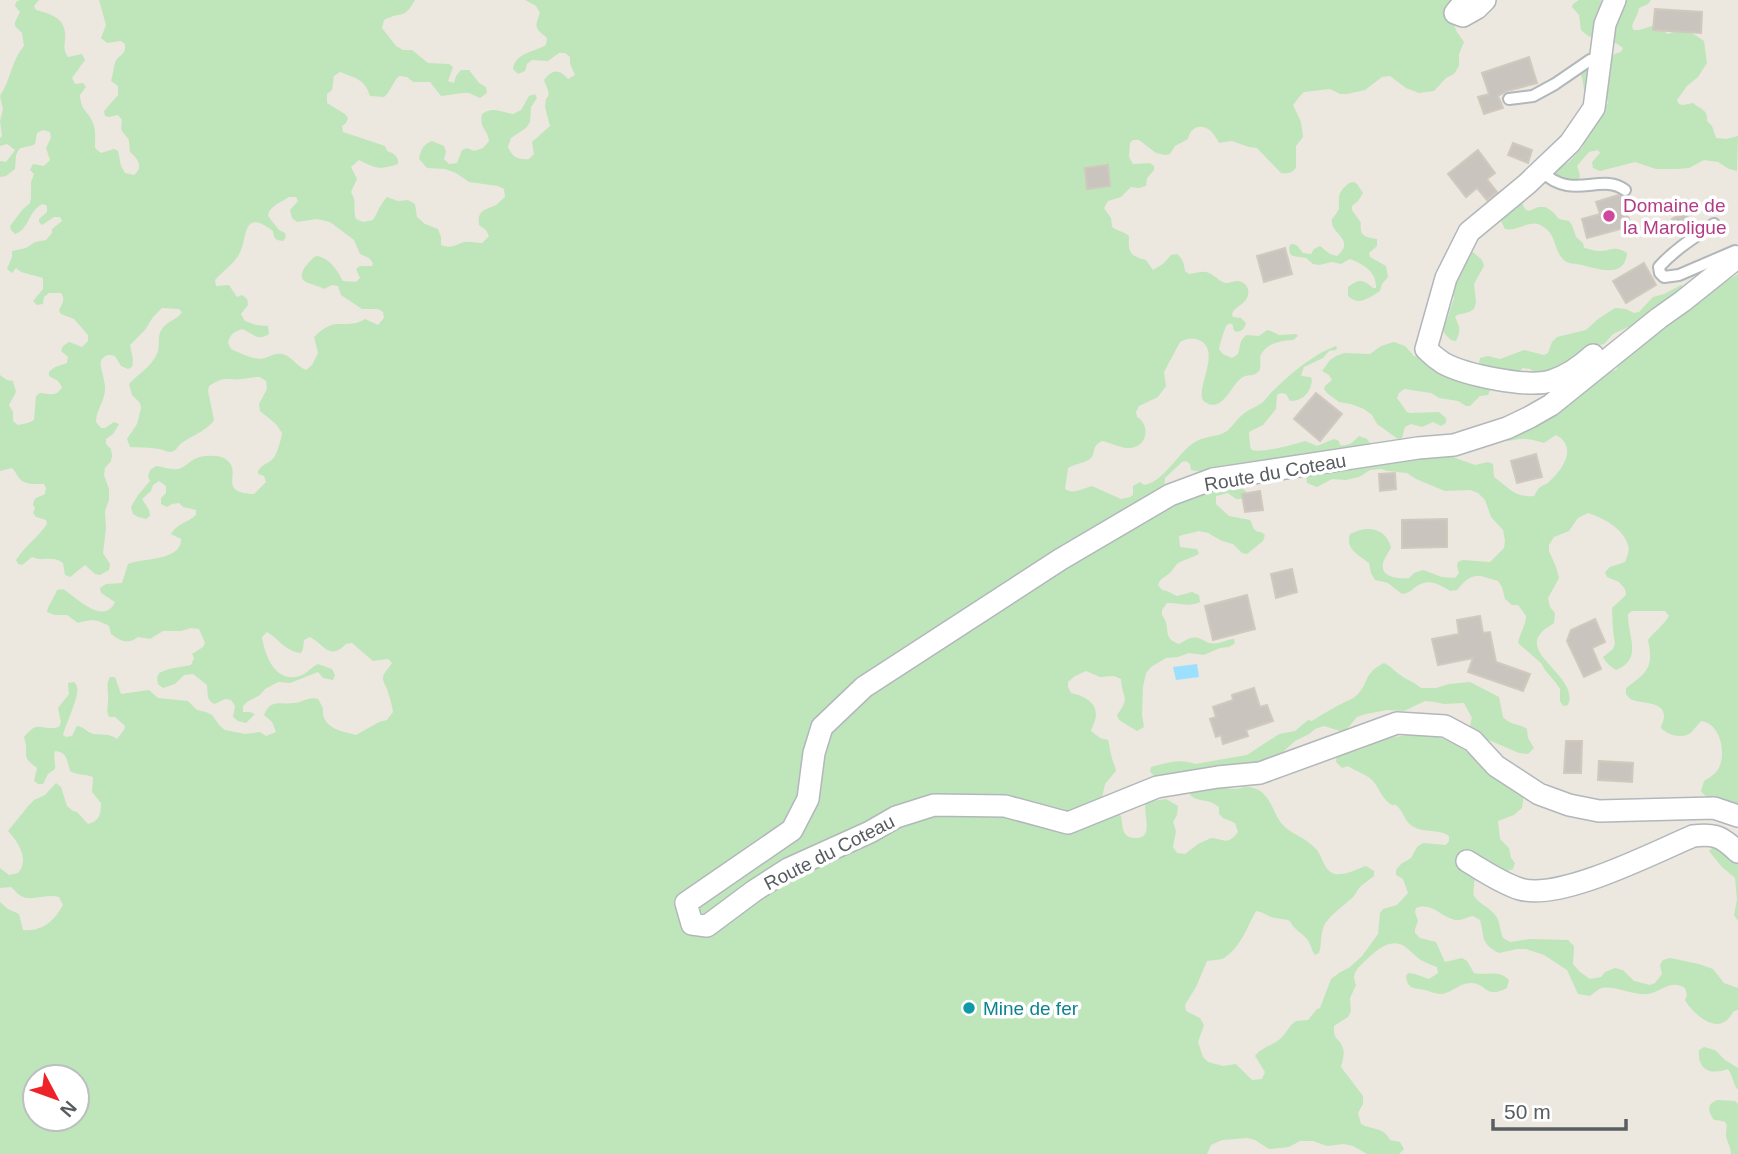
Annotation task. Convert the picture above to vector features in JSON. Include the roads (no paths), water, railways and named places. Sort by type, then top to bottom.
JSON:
[{"type":"street","points":[[1466,0],[1455,13],[1464,16],[1485,0]]},
{"type":"street","points":[[1615,0],[1605,24],[1594,108],[1570,143],[1469,232],[1446,278],[1426,349],[1442,362],[1467,372],[1520,383],[1549,382],[1578,368],[1601,348],[1618,351]]},
{"type":"street","name":"Route du Coteau","points":[[1738,257],[1551,405],[1507,428],[1454,445],[1213,479],[1170,495],[1070,554],[864,687],[822,727],[814,753],[808,799],[792,830],[686,903],[692,924],[707,926],[788,869],[870,832],[896,817],[934,805],[1005,806],[1068,823],[1157,787],[1218,777],[1260,774],[1397,723],[1445,726],[1473,741],[1496,766],[1539,794],[1569,805],[1599,811],[1714,808],[1738,816]]},
{"type":"street","points":[[1467,861],[1521,889],[1538,891],[1576,885],[1693,836],[1707,834],[1719,837],[1738,852]]},
{"type":"lane","points":[[1509,99],[1533,96],[1590,60],[1600,61]]},
{"type":"lane","points":[[1541,171],[1567,187],[1618,185],[1625,190]]},
{"type":"lane","points":[[1714,224],[1669,256],[1659,267],[1660,273],[1664,277],[1679,275],[1738,251]]},
{"type":"water","points":[[1197,664],[1199,677],[1176,680],[1173,667]]},
{"type":"place","name":"Domaine de la Maroligue","points":[[1609,216]]},
{"type":"place","name":"Mine de fer","points":[[969,1008]]}]
